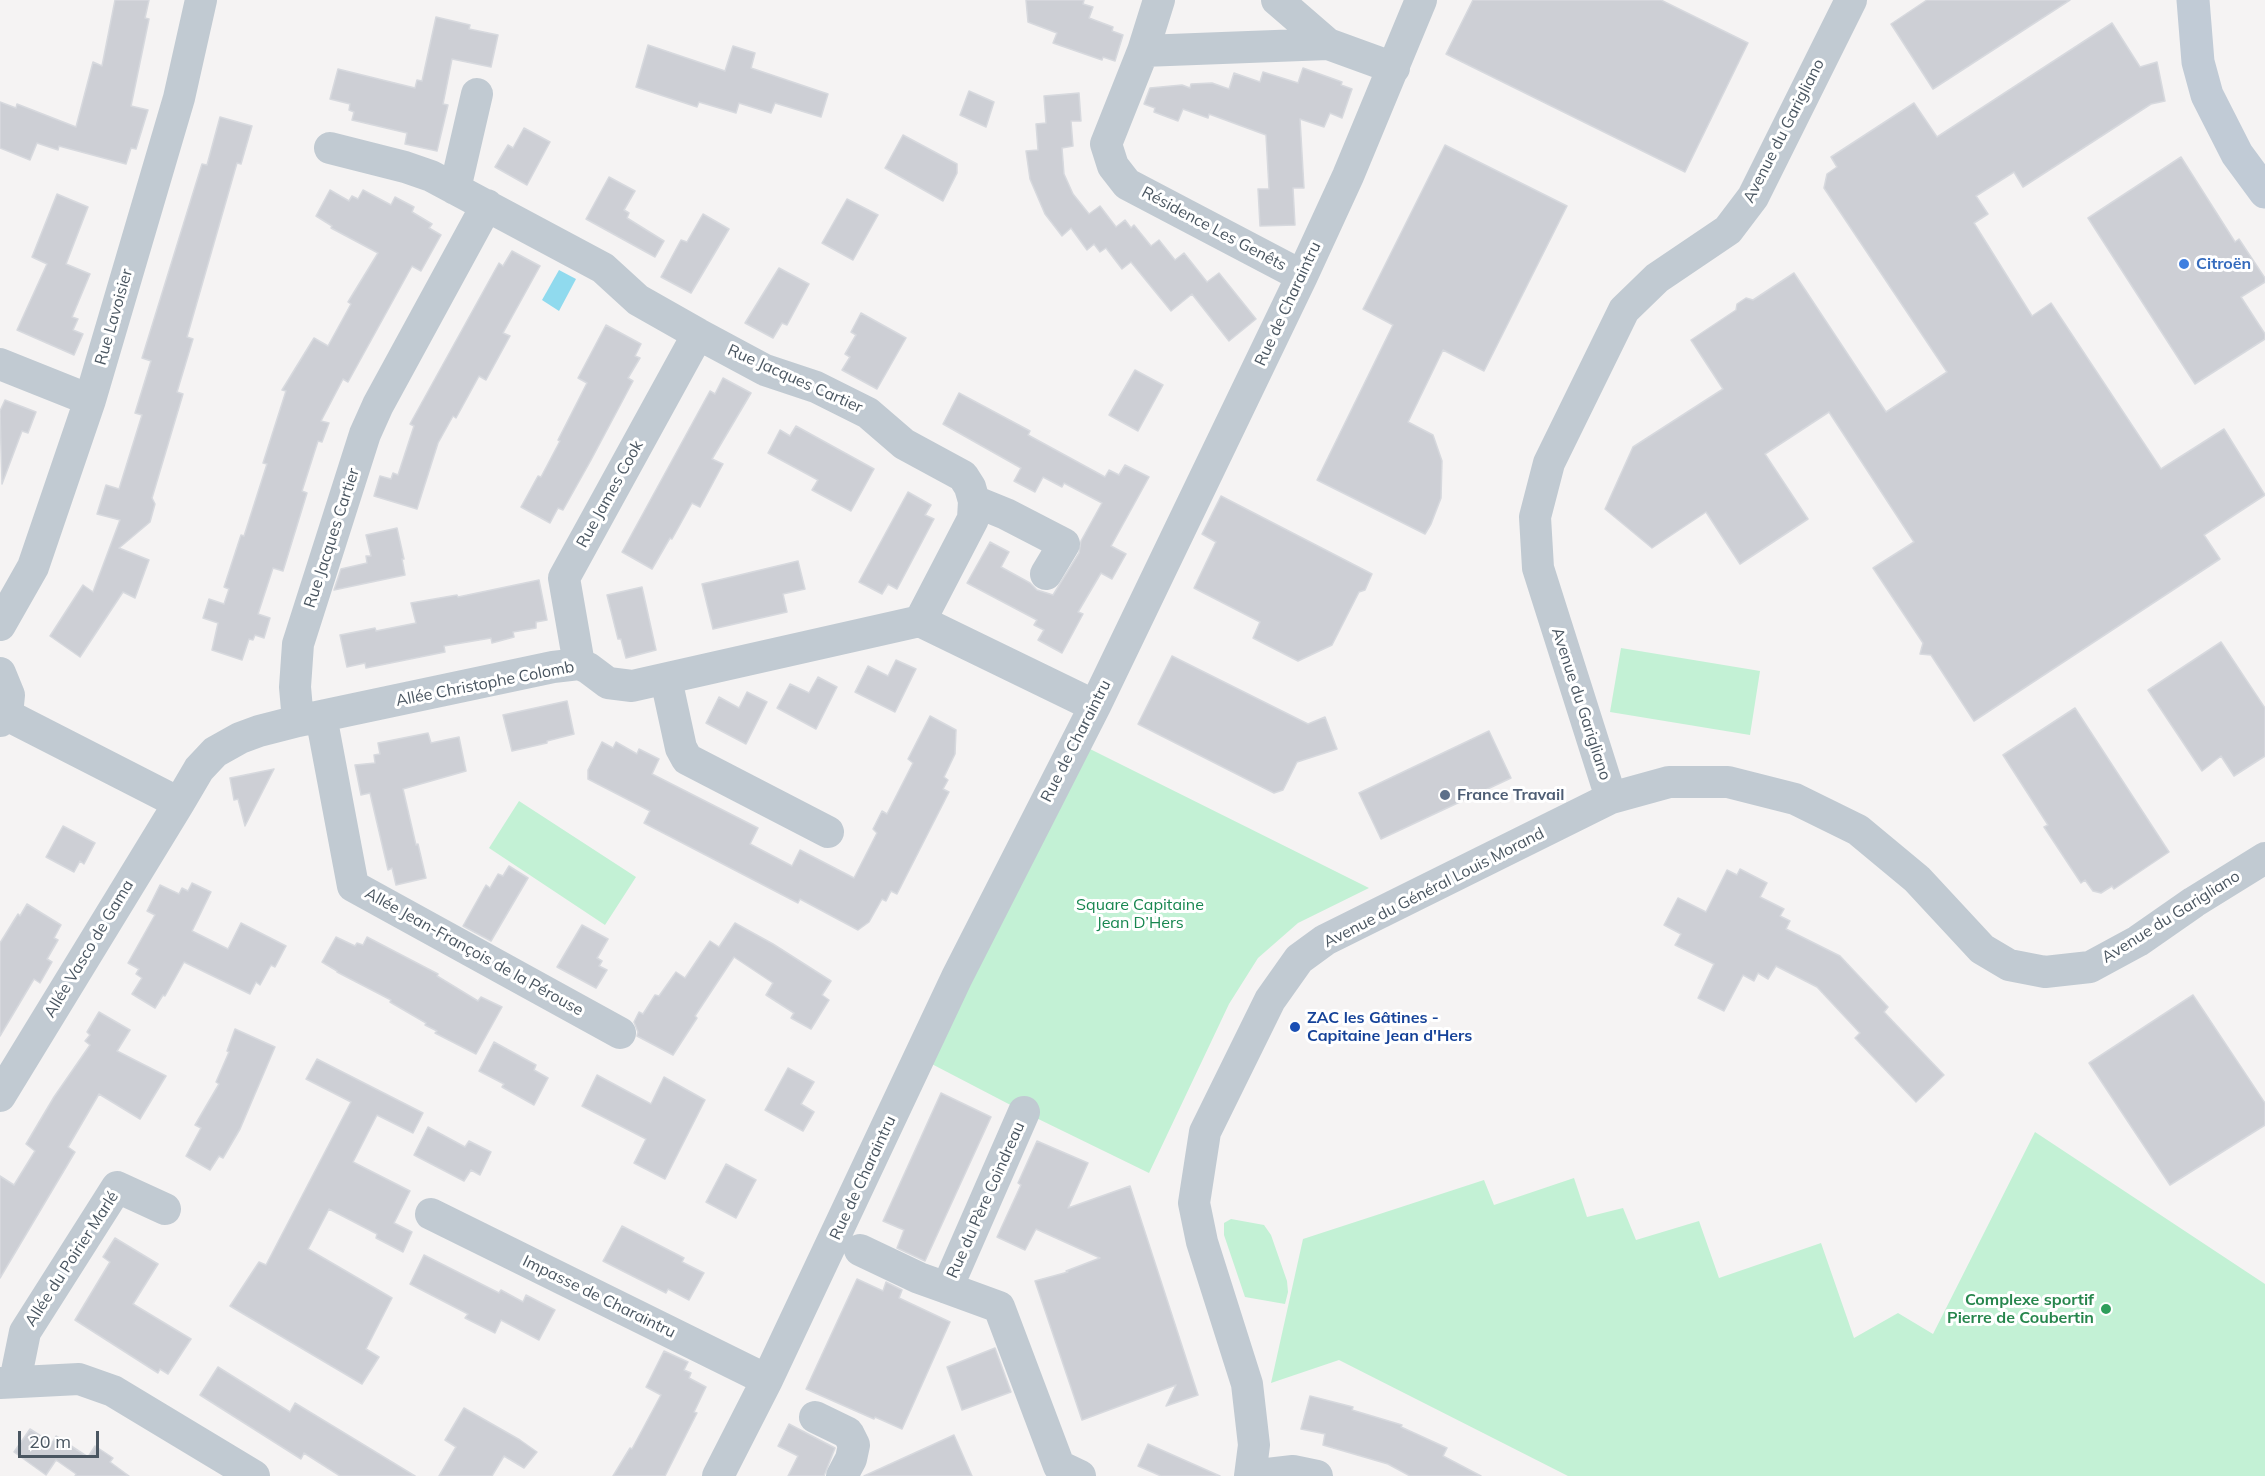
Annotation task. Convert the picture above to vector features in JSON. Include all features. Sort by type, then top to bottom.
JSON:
[{"type":"main road","points":[[2193,0],[2198,62],[2207,95],[2237,154],[2265,192]]},
{"type":"street","name":"Rue Lavoisier","points":[[0,625],[33,567],[90,400],[178,98],[201,0]]},
{"type":"street","name":"Résidence Les Genêts","points":[[1159,0],[1143,51],[1106,144],[1113,166],[1127,184],[1302,276]]},
{"type":"street","points":[[1277,0],[1328,44],[1394,68]]},
{"type":"street","name":"Rue de Charaintru","points":[[718,1476],[767,1380],[957,977],[1095,706],[1302,276],[1348,176],[1421,0]]},
{"type":"street","name":"Avenue du Garigliano","points":[[1851,0],[1753,197],[1728,230],[1657,278],[1624,310],[1549,463],[1535,517],[1538,568],[1611,798],[1669,783],[1728,782],[1795,799],[1858,830],[1917,879],[1982,949],[2009,965],[2045,972],[2090,967],[2138,941],[2265,858]]},
{"type":"street","points":[[1143,51],[1328,44]]},
{"type":"street","points":[[455,189],[477,94]]},
{"type":"street","name":"Rue Jacques Cartier","points":[[330,148],[431,176],[603,268],[638,300],[698,334],[765,370],[816,387],[868,412],[904,444],[963,476],[970,487],[974,501]]},
{"type":"street","name":"Rue Jacques Cartier","points":[[309,718],[295,687],[298,644],[365,434],[378,405],[487,206]]},
{"type":"street","name":"Rue James Cook","points":[[579,664],[564,578],[698,334]]},
{"type":"street","points":[[0,364],[90,400]]},
{"type":"street","points":[[1047,574],[1064,544],[1006,514],[974,501],[973,519],[920,621],[1095,706]]},
{"type":"street","name":"Allée Christophe Colomb","points":[[178,803],[199,769],[215,752],[240,738],[259,731],[309,718],[579,664],[608,683],[632,686],[920,621]]},
{"type":"street","points":[[0,673],[9,694],[3,718],[178,803]]},
{"type":"street","points":[[666,679],[681,748],[687,759],[828,832]]},
{"type":"street","name":"Allée Jean-François de la Pérouse","points":[[309,718],[353,886],[620,1033]]},
{"type":"street","name":"Avenue du Général Louis Morand","points":[[1250,1476],[1254,1445],[1247,1384],[1202,1242],[1194,1203],[1205,1132],[1270,1000],[1299,959],[1325,940],[1611,798]]},
{"type":"street","name":"Allée Vasco de Gama","points":[[0,1096],[178,803]]},
{"type":"street","name":"Rue du Père Coindreau","points":[[947,1288],[1024,1112]]},
{"type":"street","name":"Allée du Poirier Marlé","points":[[8,1382],[25,1332],[117,1187],[165,1209]]},
{"type":"street","name":"Impasse de Charaintru","points":[[431,1214],[767,1380]]},
{"type":"street","name":"Rue du Père Coindreau","points":[[860,1250],[919,1278],[999,1307],[1061,1473]]},
{"type":"street","points":[[8,1382],[79,1379],[113,1391],[254,1476]]},
{"type":"street","points":[[815,1417],[848,1433],[854,1445],[851,1459],[842,1476]]},
{"type":"street","points":[[1250,1476],[1293,1471],[1317,1476]]},
{"type":"green space","points":[[1621,648],[1760,671],[1750,735],[1610,712]]},
{"type":"green space","name":"Square Capitaine Jean D’Hers","points":[[1088,748],[1369,888],[1298,923],[1258,958],[1229,1004],[1149,1173],[926,1061]]},
{"type":"green space","points":[[519,801],[636,877],[605,925],[489,848]]},
{"type":"green space","points":[[2035,1132],[2265,1284],[2265,1476],[1568,1476],[1339,1360],[1271,1383],[1303,1239],[1484,1180],[1494,1205],[1574,1178],[1587,1217],[1623,1208],[1636,1240],[1699,1221],[1719,1278],[1821,1243],[1854,1338],[1898,1313],[1933,1334]]},
{"type":"green space","points":[[1231,1219],[1264,1225],[1271,1235],[1287,1281],[1288,1292],[1285,1304],[1245,1297],[1224,1235],[1224,1223]]},
{"type":"water","points":[[559,270],[576,279],[559,311],[542,300]]},
{"type":"building","points":[[115,0],[149,0],[145,18],[149,19],[131,106],[148,110],[136,149],[131,148],[126,164],[59,146],[58,150],[37,143],[30,160],[0,148],[0,102],[16,108],[17,104],[76,127],[93,62],[102,66]]},
{"type":"building","points":[[1026,0],[1084,0],[1083,4],[1093,7],[1089,18],[1113,27],[1112,31],[1123,35],[1115,61],[1103,57],[1102,60],[1053,43],[1057,33],[1028,22]]},
{"type":"building","points":[[1473,0],[1661,0],[1748,43],[1685,172],[1446,54]]},
{"type":"building","points":[[1927,0],[2070,0],[1933,89],[1891,24]]},
{"type":"building","points":[[436,17],[470,25],[469,29],[498,35],[491,67],[452,59],[443,104],[448,105],[437,151],[405,144],[407,133],[352,120],[354,112],[349,110],[350,104],[330,99],[338,69],[415,88],[417,80],[422,81]]},
{"type":"building","points":[[2112,23],[2140,67],[2157,62],[2165,101],[2151,104],[2023,187],[2014,172],[1976,196],[1988,214],[1974,223],[2032,316],[2051,303],[2161,469],[2224,429],[2265,495],[2204,535],[2220,559],[1974,721],[1931,655],[1920,654],[1923,643],[1873,568],[1914,542],[1829,412],[1765,454],[1808,519],[1740,564],[1706,512],[1652,548],[1605,509],[1633,447],[1723,389],[1691,340],[1736,310],[1737,304],[1746,298],[1753,300],[1794,273],[1886,412],[1947,372],[1824,188],[1827,174],[1837,167],[1831,157],[1914,103],[1937,137]]},
{"type":"building","points":[[648,45],[725,71],[733,46],[755,53],[751,68],[828,94],[821,117],[775,103],[771,113],[739,103],[736,113],[699,102],[697,107],[636,87]]},
{"type":"building","points":[[1303,68],[1342,82],[1341,85],[1352,89],[1342,118],[1330,113],[1324,127],[1300,119],[1304,188],[1293,188],[1295,225],[1260,226],[1258,189],[1269,189],[1266,135],[1209,114],[1208,118],[1183,109],[1178,121],[1154,112],[1155,108],[1144,104],[1150,88],[1182,85],[1190,88],[1191,84],[1212,83],[1229,89],[1234,73],[1260,82],[1263,72],[1298,83]]},
{"type":"building","points":[[969,91],[994,102],[986,127],[960,115]]},
{"type":"building","points":[[1079,93],[1081,121],[1071,121],[1073,146],[1062,148],[1064,174],[1073,194],[1089,214],[1100,206],[1116,227],[1125,220],[1131,228],[1134,225],[1151,246],[1159,240],[1175,260],[1184,253],[1207,282],[1219,273],[1256,319],[1229,341],[1192,294],[1171,311],[1131,262],[1122,269],[1106,248],[1100,252],[1094,244],[1087,250],[1071,228],[1062,236],[1045,214],[1030,179],[1026,151],[1038,150],[1036,124],[1046,123],[1044,96]]},
{"type":"building","points":[[220,117],[252,126],[241,164],[237,163],[187,337],[193,339],[177,392],[183,394],[152,498],[155,504],[150,522],[119,548],[149,560],[135,598],[123,592],[80,657],[50,636],[83,585],[93,592],[120,520],[97,514],[106,485],[119,489],[142,415],[135,413],[151,361],[142,358],[202,164],[207,165]]},
{"type":"building","points":[[524,128],[550,142],[527,185],[495,167],[508,145],[513,148]]},
{"type":"building","points":[[903,135],[957,164],[957,173],[943,201],[885,168]]},
{"type":"building","points":[[1445,145],[1567,206],[1484,371],[1443,350],[1408,422],[1433,435],[1442,461],[1441,498],[1425,534],[1317,480],[1393,325],[1363,309]]},
{"type":"building","points":[[2181,157],[2235,242],[2239,239],[2265,278],[2265,282],[2241,297],[2265,334],[2265,339],[2195,384],[2088,218]]},
{"type":"building","points":[[609,177],[635,191],[624,210],[629,213],[627,218],[664,241],[655,257],[586,219]]},
{"type":"building","points":[[330,190],[349,201],[352,196],[358,199],[363,190],[391,205],[395,197],[414,207],[412,212],[432,224],[429,228],[441,235],[421,271],[412,266],[348,382],[343,379],[321,421],[329,423],[322,442],[318,441],[302,491],[307,493],[283,571],[273,568],[258,614],[270,618],[264,638],[255,635],[253,640],[249,639],[242,660],[212,650],[218,623],[203,618],[209,599],[224,604],[229,589],[224,587],[241,535],[244,536],[267,464],[263,463],[286,391],[282,390],[314,338],[328,346],[351,304],[348,302],[378,253],[331,228],[332,226],[316,216]]},
{"type":"building","points":[[57,194],[88,207],[66,264],[90,274],[72,317],[78,319],[73,330],[83,334],[74,355],[17,330],[47,264],[32,257]]},
{"type":"building","points":[[847,199],[878,215],[853,260],[822,243]]},
{"type":"building","points":[[703,214],[729,229],[691,293],[661,277],[681,240],[687,242]]},
{"type":"building","points":[[512,251],[540,266],[503,333],[510,336],[486,380],[479,376],[456,418],[453,416],[438,443],[417,509],[374,496],[380,476],[391,479],[393,473],[398,475],[414,426],[410,424],[499,263],[503,266]]},
{"type":"building","points":[[779,268],[809,284],[787,325],[782,323],[773,338],[745,323]]},
{"type":"building","points":[[861,313],[906,338],[877,389],[842,370],[850,357],[845,354],[856,335],[851,332]]},
{"type":"building","points":[[606,325],[641,344],[635,356],[640,358],[628,378],[633,381],[591,460],[563,510],[558,508],[550,523],[521,507],[538,476],[541,477],[560,441],[558,440],[587,383],[578,378]]},
{"type":"building","points":[[1135,370],[1163,385],[1138,431],[1109,415]]},
{"type":"building","points":[[723,378],[751,393],[712,459],[723,464],[700,507],[692,503],[652,569],[622,552],[710,391],[715,394]]},
{"type":"building","points":[[959,393],[1030,431],[1028,435],[1105,477],[1109,470],[1119,475],[1125,465],[1149,477],[1111,546],[1126,554],[1112,579],[1101,573],[1078,612],[1083,614],[1062,653],[1038,640],[1044,630],[1034,625],[1037,620],[967,583],[990,542],[1009,552],[1001,567],[1030,583],[1037,590],[1053,595],[1079,553],[1081,541],[1102,503],[1064,483],[1062,487],[1043,477],[1035,492],[1014,481],[1021,468],[943,424]]},
{"type":"building","points":[[5,400],[36,412],[28,433],[22,431],[2,484],[0,411]]},
{"type":"building","points":[[796,426],[874,469],[851,511],[812,490],[818,480],[768,453],[780,430],[790,436]]},
{"type":"building","points":[[908,492],[931,505],[925,515],[934,519],[897,589],[888,584],[882,594],[859,582]]},
{"type":"building","points":[[1221,496],[1372,574],[1365,590],[1359,592],[1332,645],[1298,661],[1253,638],[1260,622],[1194,588],[1216,542],[1202,534]]},
{"type":"building","points":[[397,528],[405,575],[334,590],[341,569],[367,563],[366,556],[371,556],[366,535]]},
{"type":"building","points":[[798,561],[805,589],[783,594],[787,612],[713,629],[702,584]]},
{"type":"building","points":[[539,580],[547,620],[536,622],[536,628],[513,632],[514,637],[492,643],[491,638],[444,646],[445,652],[366,668],[365,663],[347,667],[340,635],[416,623],[411,603],[457,595],[458,597]]},
{"type":"building","points":[[642,587],[656,650],[626,658],[621,639],[618,639],[607,595]]},
{"type":"building","points":[[2221,642],[2265,708],[2265,756],[2234,776],[2221,756],[2202,771],[2148,690]]},
{"type":"building","points":[[1172,656],[1308,724],[1325,717],[1337,749],[1297,762],[1283,790],[1274,793],[1138,724]]},
{"type":"building","points":[[896,660],[916,669],[895,712],[855,692],[868,666],[888,676]]},
{"type":"building","points":[[818,677],[837,687],[816,729],[777,708],[790,684],[809,693]]},
{"type":"building","points":[[747,692],[767,702],[746,744],[706,723],[719,697],[739,708]]},
{"type":"building","points":[[567,701],[574,734],[512,751],[503,715]]},
{"type":"building","points":[[2075,708],[2169,852],[2114,889],[2112,886],[2101,893],[2093,891],[2085,880],[2081,883],[2044,827],[2048,825],[2003,755]]},
{"type":"building","points":[[930,716],[956,730],[955,754],[944,777],[948,780],[943,789],[949,792],[897,894],[891,891],[886,901],[882,899],[869,922],[858,930],[800,899],[798,903],[644,823],[650,811],[588,779],[588,770],[602,742],[613,748],[616,742],[637,754],[639,749],[659,759],[652,774],[758,828],[750,844],[792,866],[800,850],[854,878],[877,833],[873,829],[882,811],[887,814],[913,763],[908,759]]},
{"type":"building","points":[[1489,731],[1511,778],[1381,839],[1359,793]]},
{"type":"building","points":[[428,733],[431,743],[459,737],[466,771],[403,789],[426,878],[396,885],[392,868],[388,870],[370,793],[361,795],[355,765],[375,763],[374,755],[380,754],[378,743]]},
{"type":"building","points":[[274,769],[245,826],[238,799],[234,800],[230,778]]},
{"type":"building","points":[[63,826],[95,843],[84,864],[80,861],[74,872],[46,857]]},
{"type":"building","points":[[509,866],[528,878],[491,941],[463,926],[486,885],[490,888],[498,874],[503,876]]},
{"type":"building","points":[[1740,869],[1767,883],[1760,897],[1784,909],[1780,916],[1790,921],[1786,929],[1840,956],[1888,1007],[1884,1012],[1944,1075],[1916,1102],[1855,1038],[1860,1033],[1817,987],[1776,966],[1768,979],[1758,973],[1754,981],[1743,975],[1724,1011],[1698,998],[1714,964],[1675,945],[1681,934],[1664,925],[1678,898],[1706,912],[1727,870],[1737,875]]},
{"type":"building","points":[[192,883],[211,892],[192,931],[228,949],[241,923],[286,946],[275,967],[271,965],[260,985],[256,982],[250,994],[184,962],[165,996],[163,995],[155,1008],[132,994],[142,978],[136,974],[139,969],[128,963],[155,915],[147,911],[160,885],[179,894],[182,888],[188,891]]},
{"type":"building","points":[[27,904],[61,925],[54,938],[58,940],[47,959],[52,962],[40,983],[34,979],[0,1036],[0,943]]},
{"type":"building","points":[[735,923],[831,981],[822,995],[829,1000],[811,1029],[791,1018],[794,1013],[766,995],[773,983],[734,957],[695,1016],[697,1018],[673,1055],[637,1036],[638,1032],[634,1022],[639,1012],[643,1014],[655,995],[659,996],[676,972],[685,978],[710,941],[719,947]]},
{"type":"building","points":[[582,925],[608,939],[597,958],[602,961],[599,966],[607,970],[596,988],[557,967]]},
{"type":"building","points":[[336,937],[355,946],[357,943],[363,945],[367,937],[438,974],[437,976],[478,1001],[481,997],[502,1007],[476,1054],[435,1033],[437,1031],[390,1002],[391,1000],[322,962]]},
{"type":"building","points":[[2193,995],[2265,1103],[2265,1125],[2170,1185],[2089,1063]]},
{"type":"building","points":[[99,1012],[130,1030],[117,1051],[166,1076],[140,1119],[99,1094],[68,1147],[75,1152],[0,1278],[0,1176],[14,1185],[35,1151],[26,1144],[54,1097],[90,1045],[85,1041],[90,1035],[87,1032]]},
{"type":"building","points":[[235,1029],[275,1047],[240,1129],[223,1158],[219,1156],[210,1170],[186,1156],[201,1128],[195,1125],[219,1084],[216,1082],[229,1052],[227,1051]]},
{"type":"building","points":[[494,1042],[536,1065],[534,1070],[548,1078],[534,1105],[502,1087],[504,1084],[479,1071]]},
{"type":"building","points":[[317,1059],[423,1113],[413,1133],[377,1115],[353,1162],[410,1191],[394,1223],[412,1232],[403,1252],[376,1238],[377,1234],[329,1209],[308,1249],[392,1298],[366,1349],[379,1357],[362,1384],[230,1306],[259,1262],[266,1265],[351,1102],[306,1079]]},
{"type":"building","points":[[788,1068],[814,1082],[801,1104],[814,1112],[803,1131],[765,1110]]},
{"type":"building","points":[[597,1075],[651,1104],[664,1077],[705,1100],[665,1179],[634,1163],[646,1139],[582,1106]]},
{"type":"building","points":[[941,1093],[991,1117],[925,1261],[897,1248],[904,1230],[883,1221]]},
{"type":"building","points":[[428,1127],[465,1147],[469,1141],[491,1152],[480,1175],[471,1170],[464,1181],[414,1155]]},
{"type":"building","points":[[1037,1141],[1088,1163],[1068,1208],[1130,1186],[1198,1395],[1166,1406],[1176,1385],[1082,1420],[1035,1281],[1068,1272],[1066,1271],[1100,1258],[1036,1229],[1025,1250],[997,1237],[1021,1185],[1018,1183]]},
{"type":"building","points":[[726,1164],[756,1180],[736,1218],[706,1202]]},
{"type":"building","points":[[622,1226],[684,1258],[682,1262],[704,1273],[689,1300],[668,1289],[666,1293],[603,1261]]},
{"type":"building","points":[[115,1238],[158,1264],[133,1304],[191,1339],[168,1374],[160,1369],[158,1373],[75,1320],[110,1262],[103,1257]]},
{"type":"building","points":[[424,1255],[499,1293],[501,1290],[523,1302],[526,1295],[555,1310],[539,1340],[501,1320],[495,1333],[465,1318],[468,1314],[410,1284]]},
{"type":"building","points":[[857,1279],[883,1291],[886,1282],[902,1290],[899,1298],[950,1322],[902,1429],[806,1389]]},
{"type":"building","points":[[995,1348],[1011,1392],[962,1410],[947,1367]]},
{"type":"building","points":[[664,1351],[688,1362],[684,1370],[691,1373],[689,1378],[706,1387],[694,1412],[697,1413],[665,1476],[613,1476],[630,1448],[632,1449],[661,1395],[646,1387]]},
{"type":"building","points":[[218,1367],[290,1412],[295,1403],[415,1476],[340,1476],[304,1453],[301,1459],[200,1395]]},
{"type":"building","points":[[1310,1396],[1353,1407],[1352,1410],[1402,1425],[1401,1427],[1447,1448],[1443,1456],[1481,1476],[1410,1476],[1388,1464],[1323,1445],[1325,1434],[1301,1429]]},
{"type":"building","points":[[464,1408],[537,1452],[524,1468],[504,1456],[492,1476],[439,1476],[456,1447],[445,1440]]},
{"type":"building","points":[[789,1424],[835,1448],[824,1476],[788,1476],[798,1456],[778,1446]]},
{"type":"building","points":[[30,1429],[52,1443],[56,1436],[88,1457],[95,1446],[113,1458],[110,1462],[129,1476],[75,1476],[76,1474],[56,1460],[46,1475],[14,1452]]},
{"type":"building","points":[[954,1435],[972,1476],[864,1476]]},
{"type":"building","points":[[1148,1444],[1220,1476],[1161,1476],[1138,1466]]},
{"type":"place","name":"Citroën","points":[[2184,264]]},
{"type":"place","name":"France Travail","points":[[1445,795]]},
{"type":"place","name":"ZAC les Gâtines - Capitaine Jean d'Hers","points":[[1295,1027]]},
{"type":"place","name":"Complexe sportif Pierre de Coubertin","points":[[2106,1309]]}]
